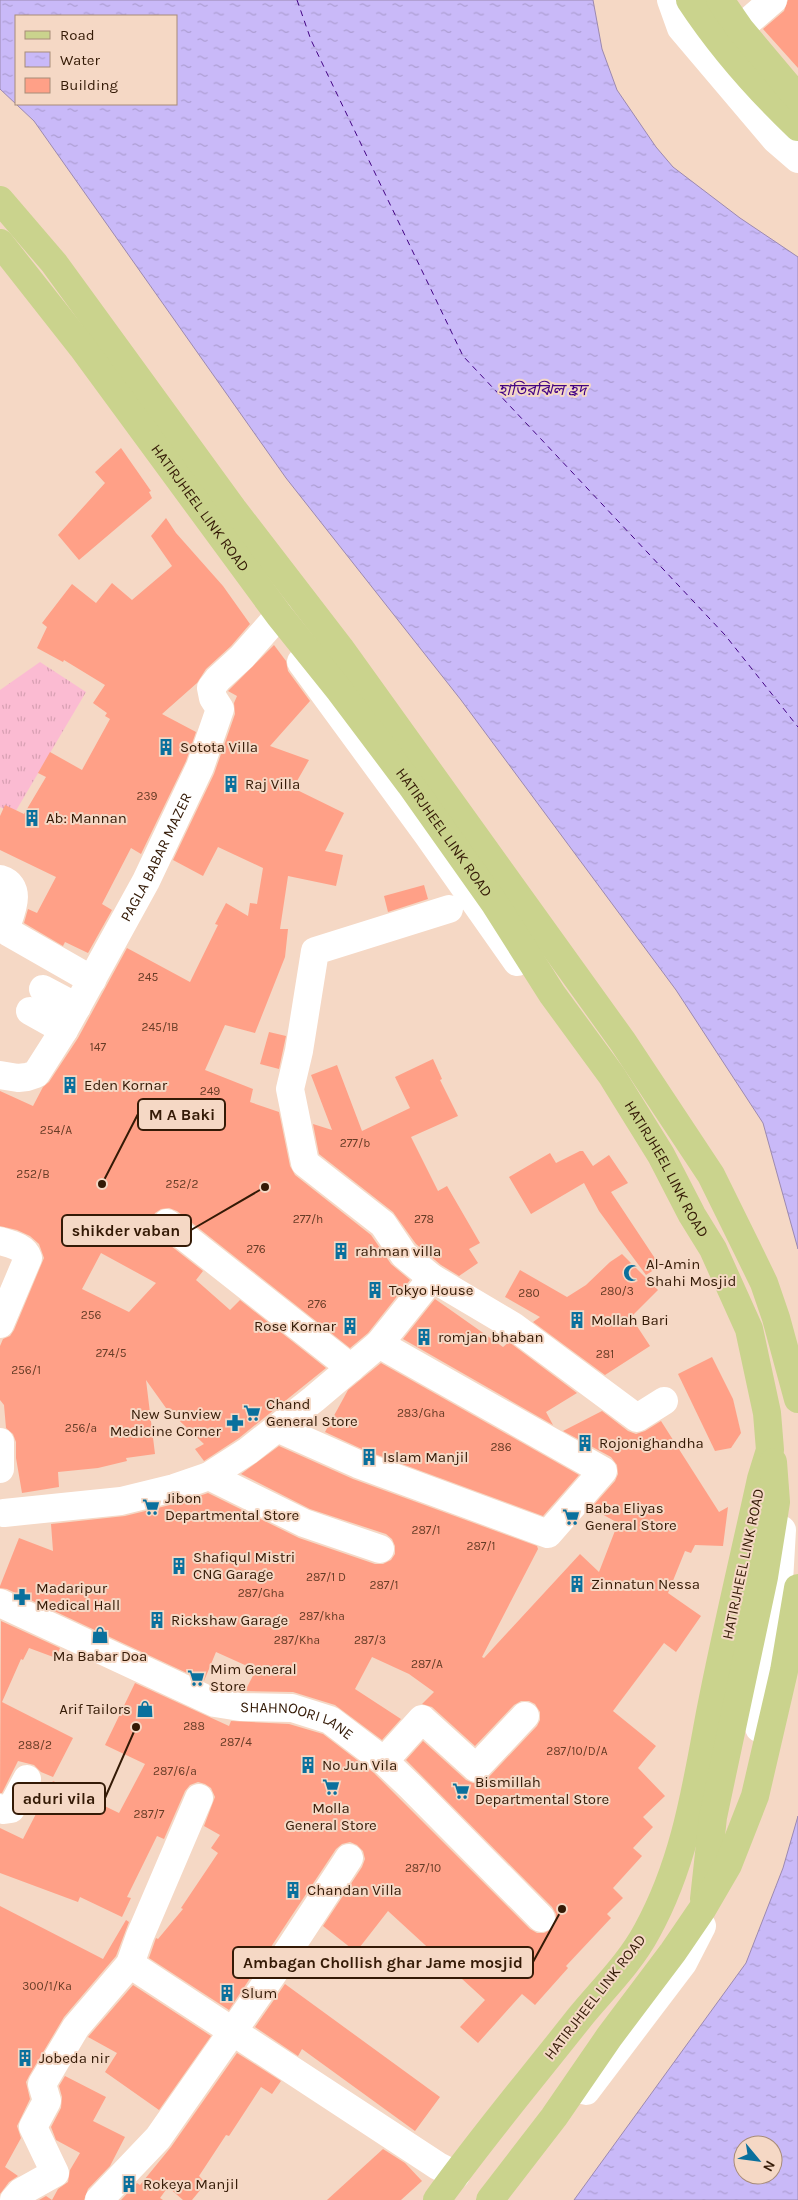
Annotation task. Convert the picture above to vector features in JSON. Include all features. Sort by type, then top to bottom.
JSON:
[{"type":"main road","points":[[690,0],[714,36],[768,80],[798,98]]},
{"type":"main road","points":[[720,0],[740,28],[768,80],[798,127]]},
{"type":"main road","points":[[0,200],[54,263],[233,509],[351,664],[623,1042],[711,1175],[747,1248],[764,1283],[776,1318],[798,1399]]},
{"type":"main road","name":"HATIRJHEEL LINK ROAD","points":[[0,243],[82,347],[279,615],[340,691],[427,808],[495,904],[552,994],[612,1076],[661,1156],[692,1215],[713,1249],[749,1329],[767,1413],[770,1450],[759,1488],[710,1712],[702,1768],[679,1859],[662,1901],[646,1932],[625,1963],[437,2200]]},
{"type":"main road","points":[[703,1908],[713,1817],[764,1577],[776,1502],[775,1472],[770,1450]]},
{"type":"main road","points":[[490,2200],[554,2117],[609,2037],[642,1995],[703,1908],[728,1865],[755,1796],[784,1671],[798,1588]]},
{"type":"street","points":[[671,0],[681,28],[776,140],[798,159]]},
{"type":"street","points":[[751,19],[773,0]]},
{"type":"street","points":[[0,248],[186,508],[428,834],[599,1078],[656,1164],[718,1272],[753,1348],[773,1432],[782,1524],[777,1616],[762,1712],[743,1812],[722,1889],[683,1963],[504,2200]]},
{"type":"street","name":"PAGLA BABAR MAZER","points":[[0,1075],[18,1078],[36,1074],[64,1030],[146,881],[200,767],[220,709],[212,698],[211,688],[242,657],[279,615]]},
{"type":"street","points":[[0,879],[6,880],[15,896],[14,906],[6,927],[8,932],[92,980]]},
{"type":"street","points":[[450,909],[315,951],[299,1051],[290,1089],[305,1163],[383,1224],[404,1256],[432,1278],[513,1326],[637,1418],[664,1401]]},
{"type":"street","points":[[64,1030],[36,1000],[77,1006]]},
{"type":"street","points":[[166,1223],[350,1368]]},
{"type":"street","points":[[0,1241],[22,1249],[27,1253],[28,1258],[0,1324]]},
{"type":"street","points":[[1,1512],[121,1501],[174,1488],[209,1476],[248,1451],[379,1344],[432,1278]]},
{"type":"street","points":[[277,1428],[358,1464],[548,1534],[603,1471],[379,1344]]},
{"type":"street","points":[[0,1442],[0,1469]]},
{"type":"street","points":[[209,1476],[304,1523],[380,1549]]},
{"type":"street","name":"SHAHNOORI LANE","points":[[0,1604],[215,1703],[240,1707],[292,1708],[330,1720],[384,1762],[541,1918]]},
{"type":"street","points":[[384,1762],[422,1719],[476,1768],[525,1716]]},
{"type":"street","points":[[0,1808],[4,1810],[12,1809],[26,1779]]},
{"type":"street","points":[[14,2200],[21,2192],[55,2173],[32,2127],[47,2101],[42,2084],[76,2027],[130,1964],[140,1936],[199,1798]]},
{"type":"street","points":[[99,2200],[158,2138],[233,2032],[349,1858]]},
{"type":"street","points":[[130,1964],[430,2160],[456,2175]]},
{"type":"green space","points":[[40,662],[86,692],[14,814],[0,807],[0,690]]},
{"type":"water","name":"হাতিরঝিল হ্রদ","points":[[0,0],[593,0],[602,49],[617,90],[656,147],[673,167],[740,218],[798,257],[798,1249],[763,1123],[676,990],[461,700],[286,478],[34,121],[17,105],[178,105],[178,15],[15,15],[15,103],[0,89]]},
{"type":"water","points":[[798,1816],[798,2200],[574,2200],[746,1963],[783,1868]]},
{"type":"building","points":[[788,0],[798,0],[798,68],[763,29],[784,11]]},
{"type":"building","points":[[121,448],[151,491],[149,492],[152,498],[79,560],[58,535],[105,483],[95,472]]},
{"type":"building","points":[[166,518],[176,533],[223,586],[250,624],[231,646],[206,669],[197,683],[162,714],[196,732],[186,761],[141,854],[131,848],[102,904],[112,910],[88,953],[65,942],[63,946],[24,923],[28,909],[37,913],[56,877],[0,850],[0,816],[5,805],[24,814],[46,777],[38,773],[50,752],[82,770],[110,719],[105,716],[107,713],[93,703],[105,685],[64,660],[63,662],[37,648],[47,627],[42,623],[72,584],[96,603],[112,583],[132,600],[172,566],[151,536]]},
{"type":"building","points":[[274,645],[286,661],[288,671],[310,701],[270,746],[309,760],[293,788],[344,813],[325,851],[343,855],[336,886],[288,876],[280,929],[288,929],[285,957],[255,1033],[225,1025],[205,1070],[253,1089],[250,1102],[279,1112],[290,1166],[295,1175],[371,1235],[391,1264],[410,1280],[368,1333],[350,1348],[177,1211],[169,1208],[161,1209],[155,1213],[152,1220],[153,1229],[157,1235],[203,1271],[196,1280],[230,1310],[240,1300],[326,1368],[239,1438],[204,1461],[195,1449],[204,1444],[166,1408],[146,1380],[155,1454],[126,1458],[127,1461],[98,1468],[58,1472],[59,1487],[22,1493],[16,1458],[16,1442],[13,1434],[6,1428],[4,1405],[0,1400],[0,1346],[3,1339],[10,1336],[14,1330],[44,1258],[39,1244],[30,1236],[17,1230],[0,1226],[0,1091],[33,1106],[43,1087],[49,1082],[78,1038],[127,948],[190,982],[218,925],[215,924],[226,903],[248,916],[250,903],[257,904],[263,868],[218,847],[203,876],[173,860],[214,774],[235,714],[234,703],[237,696],[228,691]],"holes":[[[101,1253],[156,1283],[129,1312],[82,1289]]]},
{"type":"building","points":[[424,885],[428,899],[388,912],[384,896]]},
{"type":"building","points":[[269,1032],[286,1036],[279,1069],[260,1064]]},
{"type":"building","points":[[433,1059],[442,1079],[440,1080],[458,1116],[411,1137],[438,1191],[447,1186],[480,1243],[469,1249],[478,1263],[459,1276],[441,1265],[416,1244],[393,1212],[319,1154],[313,1124],[332,1130],[311,1075],[337,1065],[362,1131],[410,1108],[395,1077]]},
{"type":"building","points":[[583,1151],[593,1166],[609,1155],[628,1183],[611,1192],[660,1266],[646,1275],[599,1211],[584,1183],[531,1214],[509,1177],[550,1153],[556,1163]]},
{"type":"building","points":[[622,1254],[658,1290],[631,1317],[650,1346],[605,1375],[533,1322],[540,1317],[505,1297],[520,1270],[567,1297],[586,1285],[610,1262]]},
{"type":"building","points":[[435,1299],[503,1347],[509,1342],[577,1393],[546,1412],[553,1425],[403,1339]]},
{"type":"building","points":[[712,1357],[733,1399],[741,1433],[731,1448],[715,1451],[678,1374]]},
{"type":"building","points":[[381,1363],[579,1475],[543,1516],[364,1450],[325,1432],[348,1390]]},
{"type":"building","points":[[602,1411],[628,1431],[636,1434],[661,1421],[719,1512],[728,1507],[723,1546],[695,1545],[691,1553],[685,1551],[668,1593],[701,1616],[676,1652],[664,1643],[613,1711],[656,1746],[638,1768],[665,1796],[643,1817],[653,1827],[633,1848],[642,1856],[613,1888],[623,1898],[607,1914],[611,1918],[566,1966],[568,1968],[535,2005],[522,1994],[478,2043],[460,2027],[485,2000],[388,1911],[356,1952],[323,1926],[362,1867],[365,1859],[363,1851],[357,1845],[350,1842],[342,1844],[336,1849],[229,2010],[149,1958],[156,1938],[158,1939],[183,1909],[181,1908],[218,1853],[211,1848],[220,1835],[204,1826],[215,1797],[211,1788],[198,1782],[190,1785],[185,1791],[164,1839],[157,1836],[127,1897],[131,1898],[122,1917],[80,1897],[78,1902],[0,1873],[0,1828],[23,1839],[53,1781],[119,1813],[145,1764],[105,1745],[135,1683],[229,1726],[231,1721],[289,1724],[323,1734],[374,1773],[530,1929],[537,1933],[544,1933],[552,1929],[556,1922],[556,1914],[552,1907],[406,1760],[423,1741],[466,1780],[473,1783],[481,1783],[537,1726],[540,1720],[540,1712],[535,1704],[529,1701],[521,1701],[514,1705],[475,1746],[432,1707],[422,1704],[434,1692],[409,1674],[372,1657],[355,1689],[401,1719],[382,1740],[335,1705],[293,1692],[245,1691],[256,1670],[216,1652],[204,1681],[7,1589],[0,1588],[0,1586],[19,1538],[53,1551],[51,1524],[125,1516],[178,1503],[208,1493],[299,1538],[375,1564],[383,1564],[391,1560],[395,1554],[395,1546],[392,1539],[386,1534],[310,1509],[241,1474],[279,1446],[353,1479],[537,1546],[538,1549],[482,1657],[484,1658],[580,1554],[599,1572],[618,1523],[591,1508],[615,1481],[618,1474],[617,1465],[611,1457],[563,1431]]},
{"type":"building","points":[[1,1621],[60,1648],[56,1658],[29,1648],[23,1660],[21,1659],[2,1702],[73,1738],[53,1777],[41,1772],[34,1765],[18,1761],[2,1793],[0,1793]]},
{"type":"building","points":[[0,1906],[103,1959],[126,1920],[129,1922],[116,1956],[64,2017],[26,2082],[30,2099],[17,2126],[21,2138],[5,2167],[18,2176],[9,2182],[0,2194]]},
{"type":"building","points":[[285,1984],[440,2097],[415,2131],[302,2049],[298,2056],[255,2027]]},
{"type":"building","points":[[133,1985],[211,2036],[159,2110],[105,2072],[117,2053],[88,2037]]},
{"type":"building","points":[[237,2053],[281,2081],[272,2094],[261,2087],[229,2136],[226,2135],[199,2176],[206,2183],[192,2200],[183,2200],[168,2187],[160,2198],[163,2200],[121,2200],[137,2183],[140,2185],[171,2147]]},
{"type":"building","points":[[65,2076],[106,2097],[93,2121],[125,2137],[110,2166],[88,2189],[84,2200],[52,2200],[58,2189],[68,2182],[70,2170],[80,2153],[56,2140],[51,2127],[61,2108],[62,2097],[59,2086]]},
{"type":"building","points":[[383,2149],[405,2163],[422,2181],[401,2200],[327,2200]]},
{"type":"building","points":[[46,2196],[52,2200],[39,2200]]},
{"type":"ferry route","points":[[297,0],[311,40],[463,356],[725,635],[798,727]]},
{"type":"place","name":"Sotota Villa","points":[[166,747]]},
{"type":"place","name":"Raj Villa","points":[[231,784]]},
{"type":"place","name":"Ab: Mannan","points":[[32,818]]},
{"type":"place","name":"Eden Kornar","points":[[70,1085]]},
{"type":"place","name":"M A Baki","points":[[102,1184]]},
{"type":"place","name":"shikder vaban","points":[[265,1187]]},
{"type":"place","name":"rahman villa","points":[[341,1251]]},
{"type":"place","name":"Al-Amin Shahi Mosjid","points":[[632,1273]]},
{"type":"place","name":"Tokyo House","points":[[375,1290]]},
{"type":"place","name":"Mollah Bari","points":[[577,1320]]},
{"type":"place","name":"Rose Kornar","points":[[350,1326]]},
{"type":"place","name":"romjan bhaban","points":[[424,1337]]},
{"type":"place","name":"Chand General Store","points":[[252,1413]]},
{"type":"place","name":"New Sunview Medicine Corner","points":[[235,1423]]},
{"type":"place","name":"Rojonighandha","points":[[585,1443]]},
{"type":"place","name":"Islam Manjil","points":[[369,1457]]},
{"type":"place","name":"Jibon Departmental Store","points":[[151,1507]]},
{"type":"place","name":"Baba Eliyas General Store","points":[[571,1517]]},
{"type":"place","name":"Shafiqul Mistri CNG Garage","points":[[179,1566]]},
{"type":"place","name":"Zinnatun Nessa","points":[[577,1584]]},
{"type":"place","name":"Madaripur Medical Hall","points":[[22,1597]]},
{"type":"place","name":"Rickshaw Garage","points":[[157,1620]]},
{"type":"place","name":"Ma Babar Doa","points":[[100,1635]]},
{"type":"place","name":"Mim General Store","points":[[196,1678]]},
{"type":"place","name":"Arif Tailors","points":[[145,1709]]},
{"type":"place","name":"aduri vila","points":[[136,1727]]},
{"type":"place","name":"No Jun Vila","points":[[308,1765]]},
{"type":"place","name":"Molla General Store","points":[[331,1787]]},
{"type":"place","name":"Bismillah Departmental Store","points":[[461,1791]]},
{"type":"place","name":"Chandan Villa","points":[[293,1890]]},
{"type":"place","name":"Ambagan Chollish ghar Jame mosjid","points":[[562,1909]]},
{"type":"place","name":"Slum","points":[[227,1993]]},
{"type":"place","name":"Jobeda nir","points":[[25,2058]]},
{"type":"place","name":"Rokeya Manjil","points":[[129,2184]]}]
